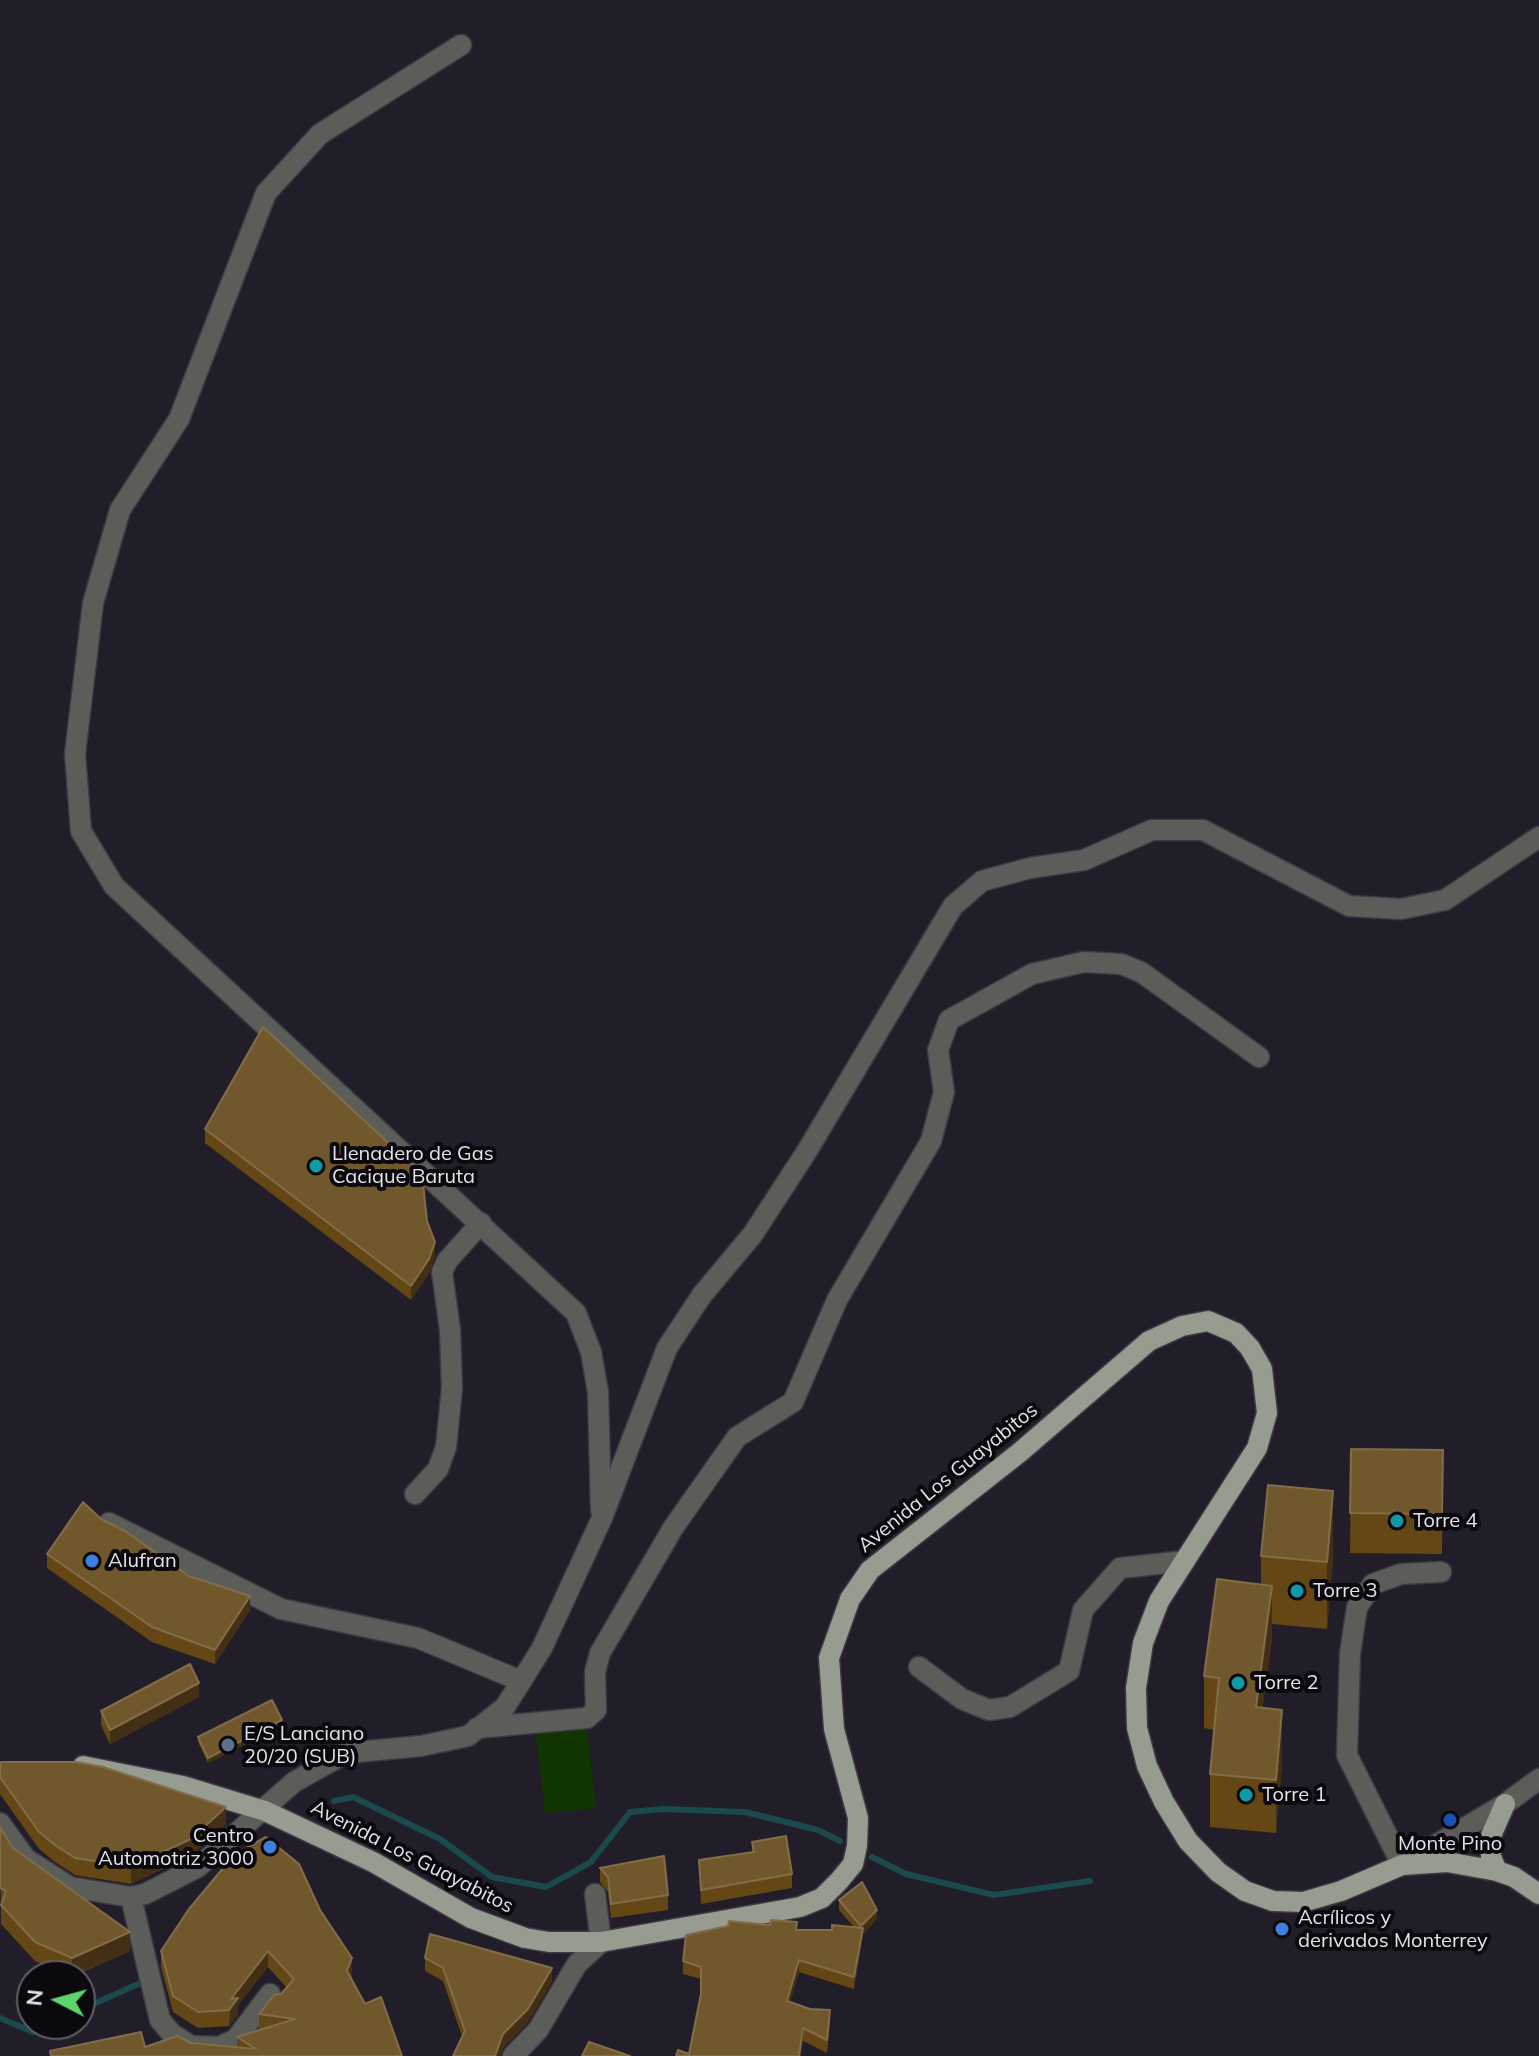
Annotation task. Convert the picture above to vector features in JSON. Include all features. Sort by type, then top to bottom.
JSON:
[{"type":"main road","name":"Avenida Los Guayabitos","points":[[58,1765],[97,1767],[141,1776],[265,1811],[373,1862],[441,1902],[498,1929],[549,1942],[601,1942],[800,1907],[822,1898],[853,1864],[858,1818],[834,1729],[829,1658],[850,1599],[870,1570],[1019,1453],[1149,1341],[1182,1326],[1208,1321],[1236,1333],[1250,1348],[1262,1369],[1267,1413],[1257,1448],[1159,1601],[1143,1643],[1135,1709],[1151,1775],[1188,1841],[1231,1882],[1273,1901],[1303,1902],[1341,1891],[1402,1865],[1464,1862],[1514,1877],[1539,1894]]},
{"type":"main road","points":[[1497,1871],[1491,1857],[1490,1838],[1505,1804]]},
{"type":"street","points":[[461,45],[320,134],[266,193],[179,419],[120,510],[93,603],[75,754],[81,831],[114,886],[576,1313],[591,1352],[598,1392],[602,1518]]},
{"type":"street","points":[[0,1823],[26,1859],[70,1887],[131,1897],[145,1894],[198,1867],[265,1811],[294,1782],[346,1753],[421,1746],[468,1736],[505,1707],[542,1648],[602,1518],[667,1348],[702,1295],[753,1234],[807,1151],[953,906],[982,881],[1030,868],[1084,860],[1152,830],[1203,830],[1349,906],[1401,909],[1445,900],[1539,837]]},
{"type":"street","points":[[477,1728],[587,1718],[596,1710],[595,1672],[600,1653],[673,1528],[737,1437],[793,1402],[837,1300],[931,1141],[944,1092],[938,1050],[949,1020],[1032,974],[1084,962],[1121,964],[1141,972],[1259,1057]]},
{"type":"street","points":[[415,1494],[438,1469],[446,1447],[452,1388],[450,1330],[442,1272],[447,1261],[481,1223]]},
{"type":"street","points":[[107,1522],[281,1609],[418,1638],[521,1681]]},
{"type":"street","points":[[919,1667],[962,1699],[989,1710],[1010,1707],[1069,1671],[1083,1610],[1120,1568],[1185,1561]]},
{"type":"street","points":[[1441,1572],[1401,1574],[1373,1584],[1357,1607],[1350,1654],[1347,1755],[1402,1865],[1505,1804],[1539,1779]]},
{"type":"street","points":[[518,2055],[538,2030],[577,1964],[601,1942],[595,1894]]},
{"type":"street","points":[[131,1897],[160,2020],[172,2034],[191,2046],[219,2047],[236,2039],[270,1994]]},
{"type":"green space","points":[[586,1719],[596,1808],[545,1813],[535,1725]]},
{"type":"building","name":"Llenadero de Gas Cacique Baruta","points":[[263,1027],[422,1174],[427,1221],[435,1242],[429,1259],[411,1286],[205,1129]]},
{"type":"building","points":[[1351,1449],[1443,1450],[1442,1514],[1350,1513]]},
{"type":"building","points":[[1268,1485],[1333,1491],[1327,1562],[1261,1556]]},
{"type":"building","points":[[83,1502],[101,1519],[125,1531],[189,1576],[250,1596],[215,1650],[152,1627],[47,1554]]},
{"type":"building","points":[[1217,1579],[1272,1586],[1256,1707],[1282,1710],[1276,1780],[1210,1774],[1219,1678],[1204,1676]]},
{"type":"building","points":[[190,1664],[199,1683],[110,1730],[101,1711]]},
{"type":"building","points":[[272,1700],[282,1720],[208,1758],[198,1737]]},
{"type":"building","points":[[1,1762],[77,1762],[103,1767],[226,1807],[191,1839],[131,1867],[75,1858],[39,1832],[0,1777]]},
{"type":"building","points":[[0,1827],[13,1848],[130,1932],[72,1958],[35,1942],[1,1905],[6,1891],[0,1888]]},
{"type":"building","points":[[786,1836],[792,1874],[701,1890],[699,1860],[754,1852],[752,1842]]},
{"type":"building","points":[[266,1837],[299,1864],[320,1910],[352,1958],[347,1971],[365,2004],[381,1997],[402,2056],[51,2056],[50,2051],[141,2032],[145,2047],[177,2036],[191,2043],[256,2049],[237,2037],[295,2019],[259,2014],[274,1995],[281,1994],[294,1979],[268,1951],[231,1999],[238,1998],[229,2010],[198,2012],[173,1996],[161,1951],[189,1909],[224,1867],[224,1860]]},
{"type":"building","points":[[664,1856],[668,1895],[611,1904],[608,1877],[600,1868]]},
{"type":"building","points":[[862,1882],[877,1910],[861,1926],[839,1900]]},
{"type":"building","points":[[771,1920],[797,1922],[796,1930],[832,1930],[832,1925],[863,1928],[854,1977],[799,1960],[787,2001],[810,2009],[830,2010],[827,2040],[803,2028],[799,2056],[676,2056],[678,2050],[689,2054],[701,1994],[701,1967],[683,1961],[686,1935],[728,1926],[729,1921],[770,1925]]},
{"type":"building","points":[[430,1934],[552,1968],[528,2009],[503,2034],[495,2056],[453,2056],[465,2031],[443,1968],[425,1958]]},
{"type":"building","points":[[589,2042],[630,2056],[582,2056]]},
{"type":"waterway","points":[[334,1801],[353,1797],[440,1839],[492,1877],[546,1887],[591,1862],[630,1812],[663,1809],[745,1812],[818,1830],[840,1841]]},
{"type":"waterway","points":[[872,1857],[906,1874],[994,1895],[1090,1881]]},
{"type":"waterway","points":[[96,2003],[145,1981]]},
{"type":"waterway","points":[[0,2018],[16,2025]]},
{"type":"place","name":"Llenadero de Gas Cacique Baruta","points":[[316,1166]]},
{"type":"place","name":"Torre 4","points":[[1397,1521]]},
{"type":"place","name":"Alufran","points":[[92,1561]]},
{"type":"place","name":"Torre 3","points":[[1297,1591]]},
{"type":"place","name":"Torre 2","points":[[1238,1683]]},
{"type":"place","name":"E/S Lanciano 20/20 (SUB)","points":[[228,1745]]},
{"type":"place","name":"Torre 1","points":[[1246,1795]]},
{"type":"place","name":"Monte Pino","points":[[1450,1820]]},
{"type":"place","name":"Centro Automotriz 3000","points":[[270,1847]]},
{"type":"place","name":"Acrílicos y derivados Monterrey","points":[[1282,1929]]}]
